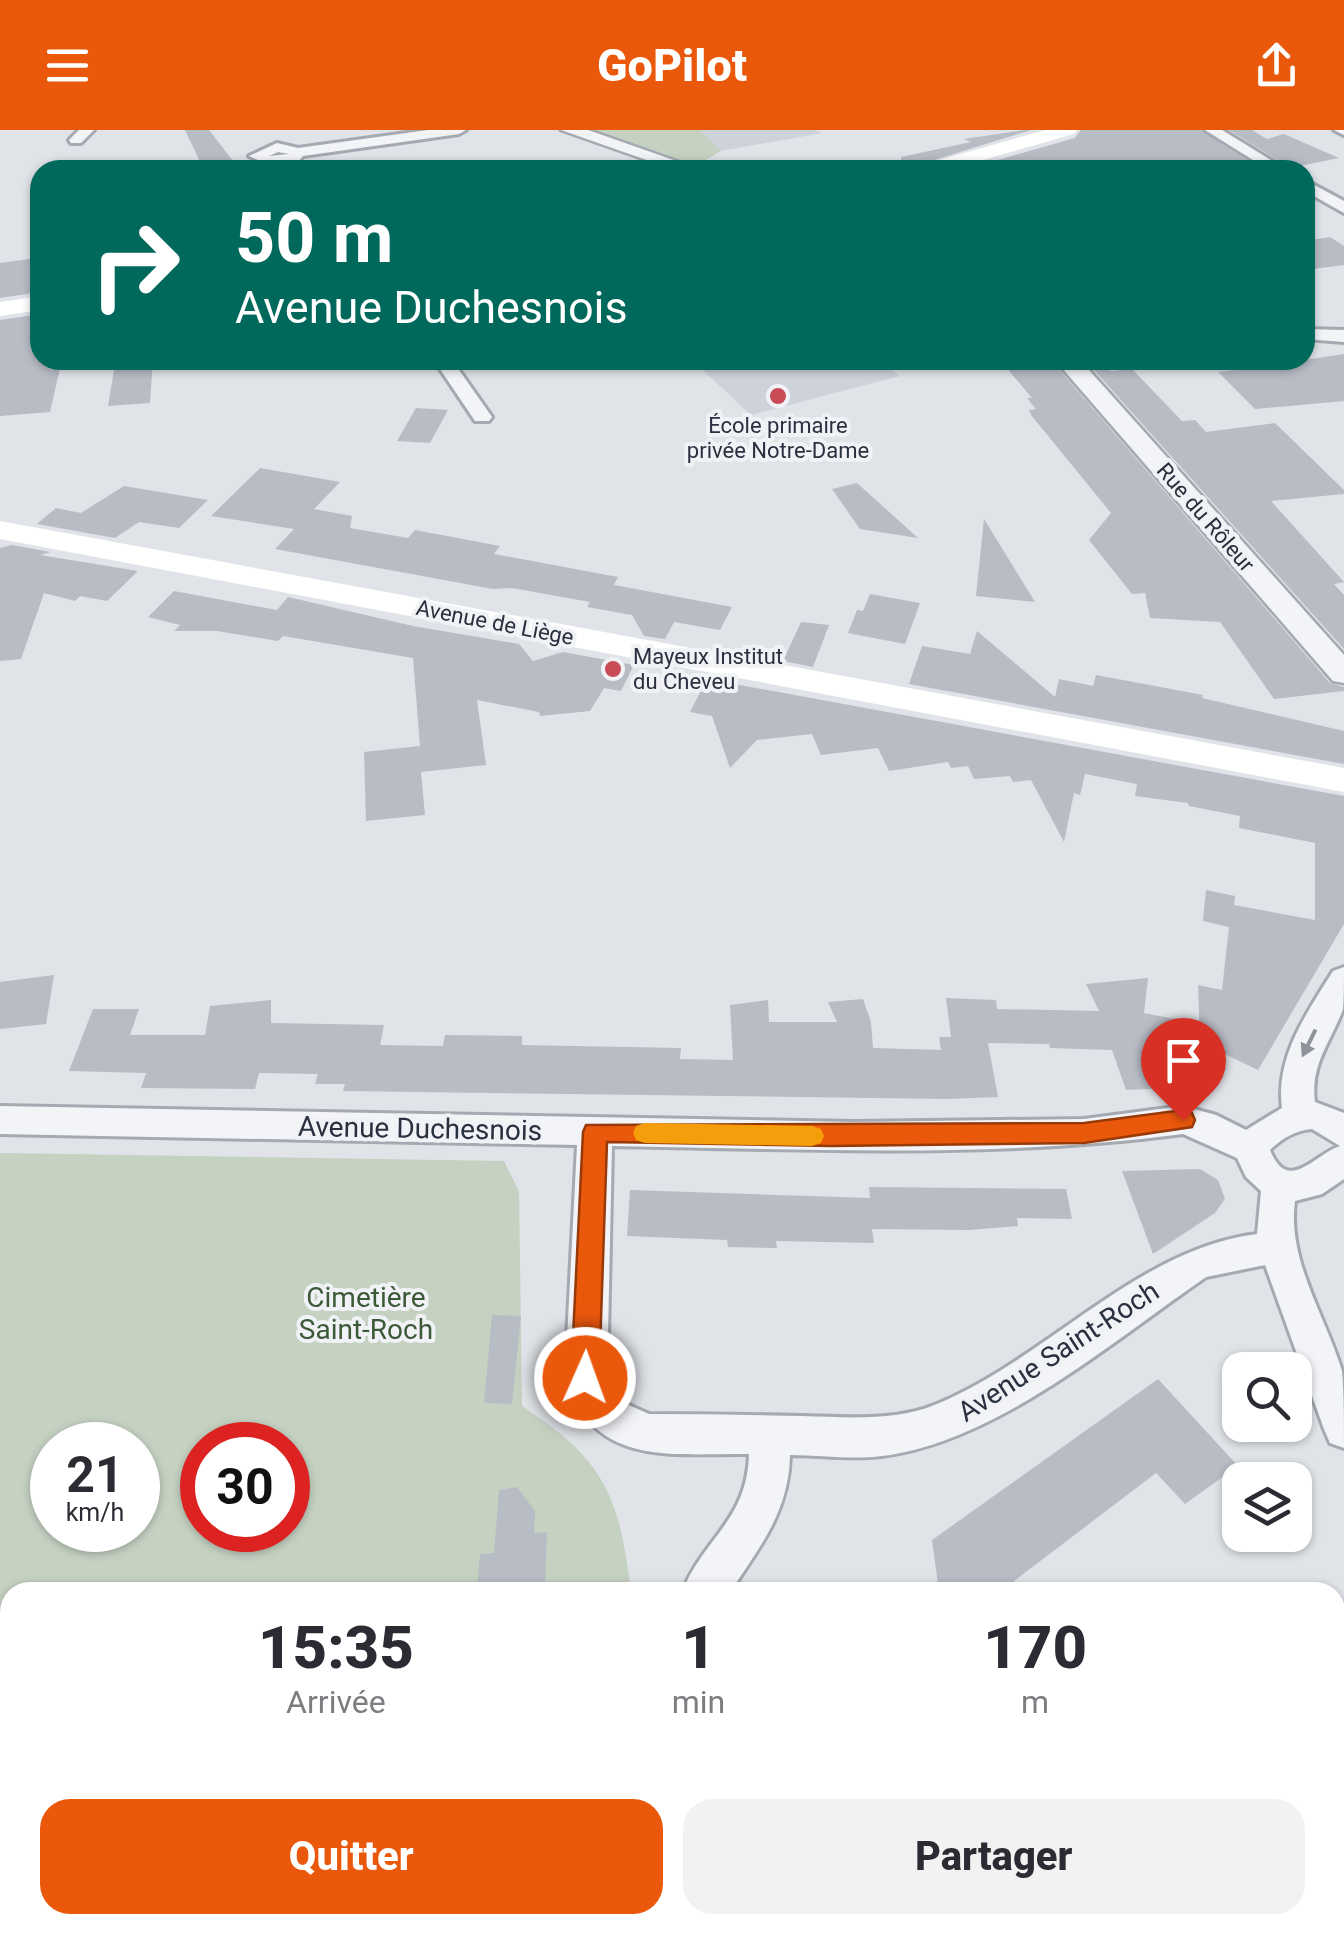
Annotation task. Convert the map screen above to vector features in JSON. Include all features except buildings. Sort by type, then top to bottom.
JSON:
[{"type":"main road","points":[[960,160],[1067,130]]},
{"type":"main road","points":[[0,309],[30,304]]},
{"type":"main road","name":"Avenue de Liège","points":[[0,530],[1344,780]]},
{"type":"street","points":[[298,152],[459,130]]},
{"type":"street","points":[[570,130],[662,160]]},
{"type":"street","points":[[1212,130],[1262,160]]},
{"type":"street","points":[[1315,191],[1344,208]]},
{"type":"street","points":[[1315,335],[1344,336]]},
{"type":"street","points":[[451,370],[482,417]]},
{"type":"street","name":"Rue du Rôleur","points":[[1076,370],[1344,674]]},
{"type":"street","points":[[1300,1114],[1295,1088],[1303,1054],[1344,979]]},
{"type":"street","points":[[1344,1133],[1324,1118],[1300,1114],[1260,1137],[1252,1149],[1259,1168],[1280,1183],[1308,1183],[1344,1159]]},
{"type":"street","name":"Avenue Duchesnois","points":[[0,1120],[823,1136],[1084,1133],[1183,1120],[1204,1125],[1252,1149]]},
{"type":"street","name":"Avenue Saint-Roch","points":[[595,1132],[585,1378],[593,1400],[609,1418],[634,1430],[880,1438],[958,1419],[1000,1396],[1192,1265],[1223,1254],[1276,1247]]},
{"type":"street","points":[[1280,1183],[1274,1222],[1276,1247],[1344,1429]]},
{"type":"street","points":[[711,1582],[762,1508],[769,1479],[770,1436]]},
{"type":"shaded area","points":[[700,130],[814,130],[822,133],[721,151]]},
{"type":"shaded area","name":"École primaire privée Notre-Dame","points":[[703,370],[892,370],[900,376],[751,415]]},
{"type":"green space","points":[[587,130],[700,130],[721,151],[706,160],[681,160]]},
{"type":"green space","name":"Cimetière Saint-Roch","points":[[0,1153],[504,1161],[519,1191],[522,1406],[573,1445],[590,1464],[604,1484],[621,1530],[629,1582],[0,1582]]},
{"type":"slow traffic","points":[[645,1133],[812,1136]]},
{"type":"place","name":"École primaire privée Notre-Dame","points":[[778,396]]},
{"type":"place","name":"Mayeux Institut du Cheveu","points":[[613,669]]},
{"type":"route","points":[[585,1378],[595,1132],[831,1136],[1084,1133],[1183,1120]]}]
